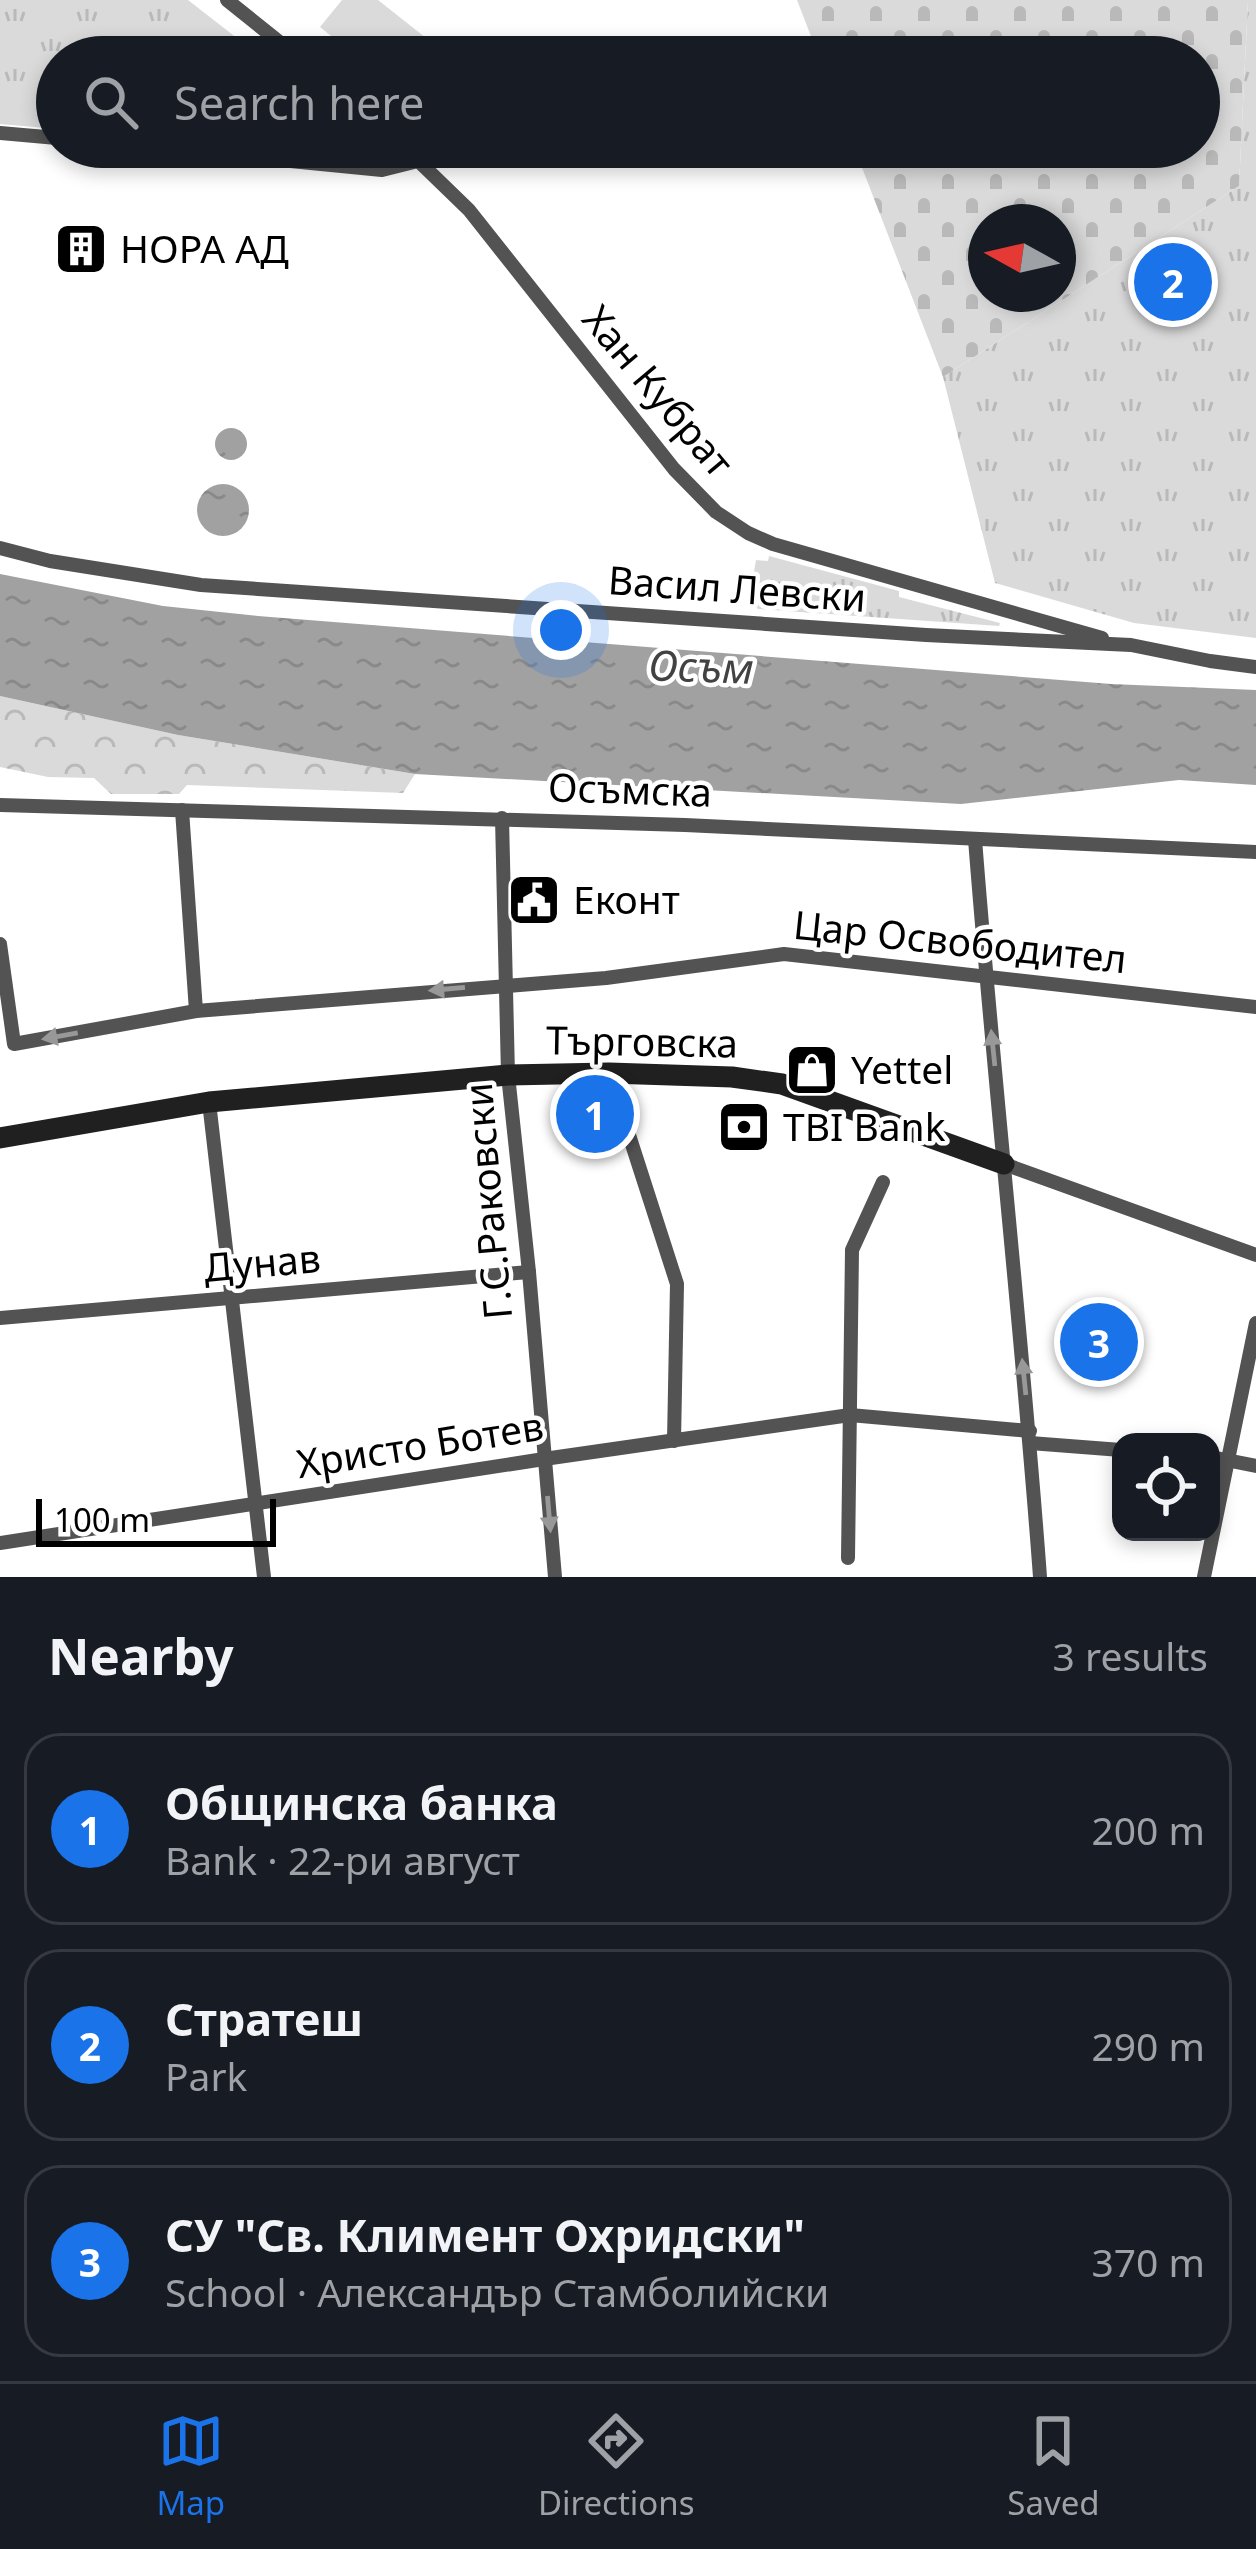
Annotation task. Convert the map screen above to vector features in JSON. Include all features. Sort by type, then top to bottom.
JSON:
[{"type":"street","points":[[227,0],[272,36]]},
{"type":"street","points":[[0,133],[36,136]]},
{"type":"street","name":"Хан Кубрат","points":[[425,168],[469,210],[674,469],[716,512],[773,544],[1131,646]]},
{"type":"street","name":"Васил Левски","points":[[0,548],[50,561],[201,585],[1131,646],[1256,667]]},
{"type":"street","name":"Осъмска","points":[[0,805],[502,818],[1256,852]]},
{"type":"street","points":[[182,810],[196,1011]]},
{"type":"street","name":"Г.С.Раковски","points":[[502,818],[508,1075],[555,1577]]},
{"type":"street","points":[[975,839],[1040,1577]]},
{"type":"street","name":"Цар Освободител","points":[[0,944],[14,1044],[196,1011],[606,978],[784,954],[1256,1007]]},
{"type":"street","points":[[609,1072],[676,1284],[674,1442]]},
{"type":"street","name":"Търговска","points":[[0,1138],[208,1102],[508,1075],[609,1072],[732,1077],[782,1084],[1256,1255]]},
{"type":"street","points":[[208,1102],[264,1577]]},
{"type":"street","points":[[848,1558],[853,1250],[883,1182]]},
{"type":"street","name":"Дунав","points":[[0,1318],[529,1272]]},
{"type":"street","points":[[1204,1577],[1256,1323]]},
{"type":"street","name":"Христо Ботев","points":[[0,1543],[850,1415],[1030,1437]]},
{"type":"street","points":[[1030,1437],[1112,1449]]},
{"type":"street","points":[[1220,1458],[1256,1466]]},
{"type":"green space","points":[[0,0],[188,0],[234,36],[36,36],[36,127],[0,124]]},
{"type":"green space","points":[[342,0],[378,0],[423,36],[331,36],[320,27]]},
{"type":"green space","points":[[797,0],[1248,0],[1239,186],[1076,291],[1076,204],[968,204],[968,312],[1044,312],[943,377],[862,168],[1220,168],[1220,36],[811,36]]},
{"type":"green space","points":[[1248,0],[1256,0],[1256,638],[1134,623],[995,583],[943,377],[1044,312],[1076,312],[1076,291],[1239,186]]},
{"type":"green space","points":[[769,556],[1000,623],[758,609],[749,601],[756,560],[768,561]]},
{"type":"green space","points":[[0,696],[178,735],[415,774],[403,793],[187,785],[179,794],[111,794],[94,778],[48,777],[0,767]]},
{"type":"water","points":[[231,428],[242,433],[247,444],[242,455],[231,460],[220,455],[215,444],[220,433]]},
{"type":"water","points":[[223,484],[241,492],[249,510],[241,528],[223,536],[205,528],[197,510],[205,492]]},
{"type":"water","name":"Осъм","points":[[0,574],[163,606],[258,616],[1111,684],[1256,690],[1256,785],[1179,780],[961,804],[415,774],[178,735],[0,696]]},
{"type":"place","name":"НОРА АД","points":[[81,249]]},
{"type":"place","name":"Стратеш","points":[[1173,282]]},
{"type":"place","name":"Еконт","points":[[534,900]]},
{"type":"place","name":"Yettel","points":[[812,1070]]},
{"type":"place","name":"Общинска банка","points":[[595,1114]]},
{"type":"place","name":"TBI Bank","points":[[744,1127]]},
{"type":"place","name":"СУ \"Св. Климент Охридски\"","points":[[1099,1342]]}]
